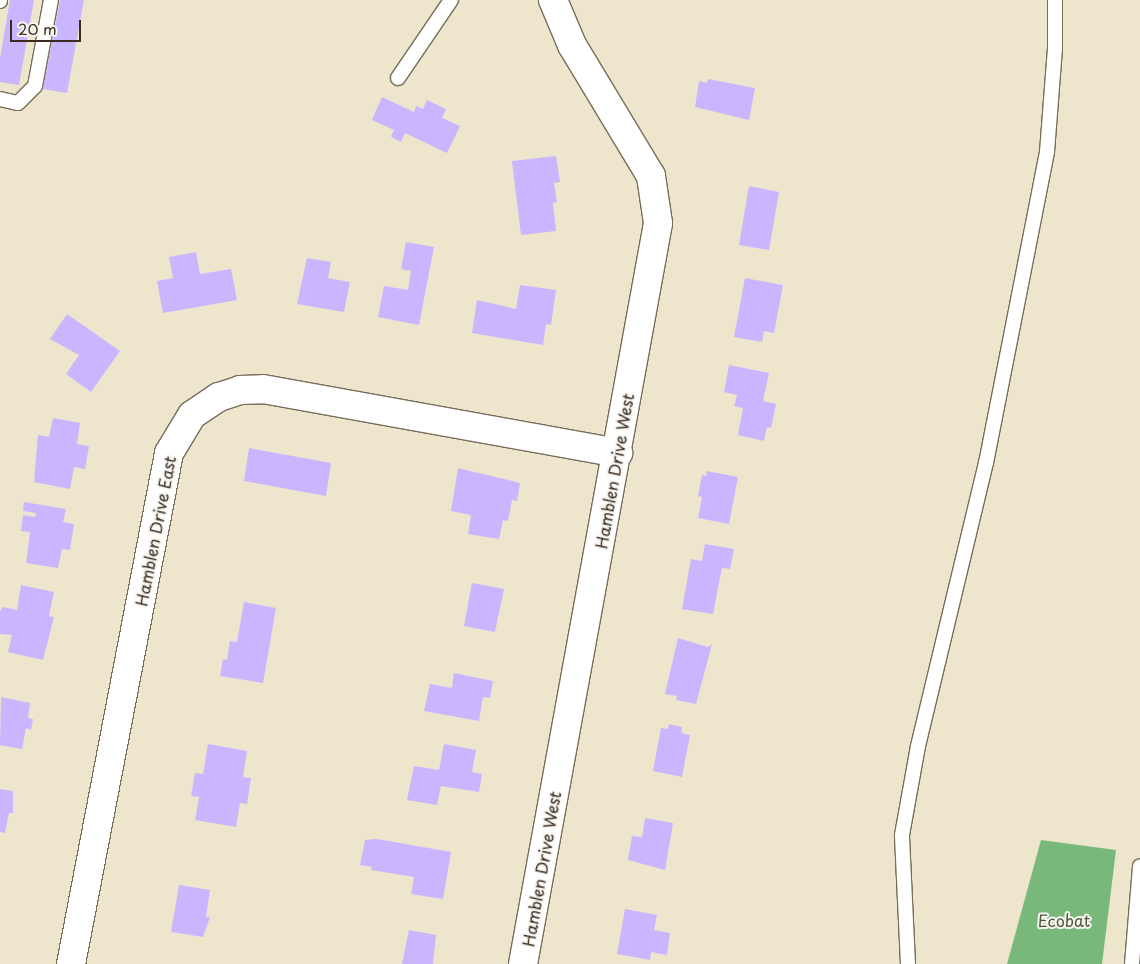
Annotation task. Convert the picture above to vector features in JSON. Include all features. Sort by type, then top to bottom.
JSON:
[{"type":"street","name":"Hamblen Drive West","points":[[523,964],[656,242],[657,205],[651,176],[572,45],[553,0]]},
{"type":"street","name":"Hamblen Drive East","points":[[71,964],[169,454],[192,415],[219,397],[240,390],[263,389],[618,453]]},
{"type":"lane","points":[[0,100],[18,103],[35,86],[51,0]]},
{"type":"lane","points":[[398,78],[450,0]]},
{"type":"lane","points":[[908,964],[902,836],[918,746],[986,463],[1046,152],[1055,49],[1055,0]]},
{"type":"lane","points":[[1132,964],[1140,866]]},
{"type":"green space","name":"Ecobat","points":[[1041,840],[1116,850],[1102,964],[1007,964]]},
{"type":"building","points":[[10,0],[34,0],[19,85],[0,82],[0,58]]},
{"type":"building","points":[[60,0],[84,0],[67,93],[43,89]]},
{"type":"building","points":[[708,79],[755,88],[749,120],[695,107],[699,81],[707,83]]},
{"type":"building","points":[[382,97],[414,112],[416,106],[423,109],[427,100],[446,109],[442,118],[460,126],[447,153],[405,133],[401,142],[391,137],[394,130],[372,120]]},
{"type":"building","points":[[556,156],[560,182],[554,183],[557,202],[553,203],[556,231],[521,235],[512,161]]},
{"type":"building","points":[[749,186],[779,192],[769,250],[739,245]]},
{"type":"building","points":[[406,242],[434,247],[419,325],[378,317],[384,286],[408,290],[411,271],[401,269]]},
{"type":"building","points":[[196,252],[200,274],[231,269],[237,300],[163,313],[157,281],[173,278],[169,257]]},
{"type":"building","points":[[307,258],[331,262],[328,278],[350,282],[344,312],[297,304]]},
{"type":"building","points":[[745,278],[783,285],[774,333],[764,331],[762,342],[734,337]]},
{"type":"building","points":[[520,285],[556,290],[551,325],[546,324],[543,345],[472,333],[477,300],[516,309]]},
{"type":"building","points":[[67,314],[120,351],[91,392],[66,374],[79,355],[50,339]]},
{"type":"building","points":[[729,365],[769,373],[763,401],[776,404],[771,428],[767,427],[764,441],[738,435],[743,408],[734,406],[737,395],[724,392]]},
{"type":"building","points":[[53,418],[80,423],[77,444],[89,446],[85,469],[74,467],[70,489],[34,482],[38,435],[49,437]]},
{"type":"building","points":[[249,448],[331,463],[326,496],[244,481]]},
{"type":"building","points":[[458,468],[520,483],[517,501],[512,500],[508,521],[503,520],[499,539],[468,534],[471,515],[451,511]]},
{"type":"building","points":[[707,471],[738,477],[729,524],[698,518],[702,497],[698,496],[702,475],[706,476]]},
{"type":"building","points":[[24,502],[66,509],[63,522],[74,524],[70,550],[62,549],[58,568],[26,563],[30,532],[21,531],[23,515],[35,517],[36,513],[23,511]]},
{"type":"building","points":[[705,544],[734,549],[730,569],[722,568],[713,614],[682,609],[691,559],[702,561]]},
{"type":"building","points":[[472,583],[504,589],[495,632],[464,626]]},
{"type":"building","points":[[21,585],[54,592],[49,616],[54,617],[43,660],[8,652],[12,635],[0,634],[0,611],[3,607],[17,610]]},
{"type":"building","points":[[244,602],[276,608],[263,683],[220,676],[223,659],[227,660],[230,641],[237,642]]},
{"type":"building","points":[[678,638],[708,647],[712,644],[696,704],[676,700],[677,696],[665,694]]},
{"type":"building","points":[[454,673],[493,681],[490,698],[483,697],[479,721],[424,711],[430,684],[452,688]]},
{"type":"building","points":[[1,697],[30,703],[28,718],[33,719],[31,730],[26,728],[22,749],[0,745]]},
{"type":"building","points":[[669,724],[682,727],[681,733],[690,735],[682,777],[653,771],[661,728],[668,729]]},
{"type":"building","points":[[208,744],[247,751],[243,777],[251,778],[247,804],[240,803],[236,827],[195,820],[199,797],[191,796],[195,773],[203,774]]},
{"type":"building","points":[[444,744],[476,750],[472,772],[482,774],[479,792],[441,786],[437,805],[407,800],[414,766],[439,770]]},
{"type":"building","points":[[0,789],[13,791],[13,813],[9,813],[5,833],[0,832]]},
{"type":"building","points":[[645,818],[673,823],[665,870],[628,860],[632,836],[642,837]]},
{"type":"building","points":[[377,839],[451,852],[443,899],[411,894],[414,877],[371,870],[372,867],[360,865],[365,840]]},
{"type":"building","points":[[179,885],[210,890],[206,917],[210,917],[203,937],[171,932]]},
{"type":"building","points":[[625,909],[657,915],[654,930],[670,933],[667,955],[651,952],[650,960],[617,954]]},
{"type":"building","points":[[409,930],[436,935],[433,964],[402,964]]}]
